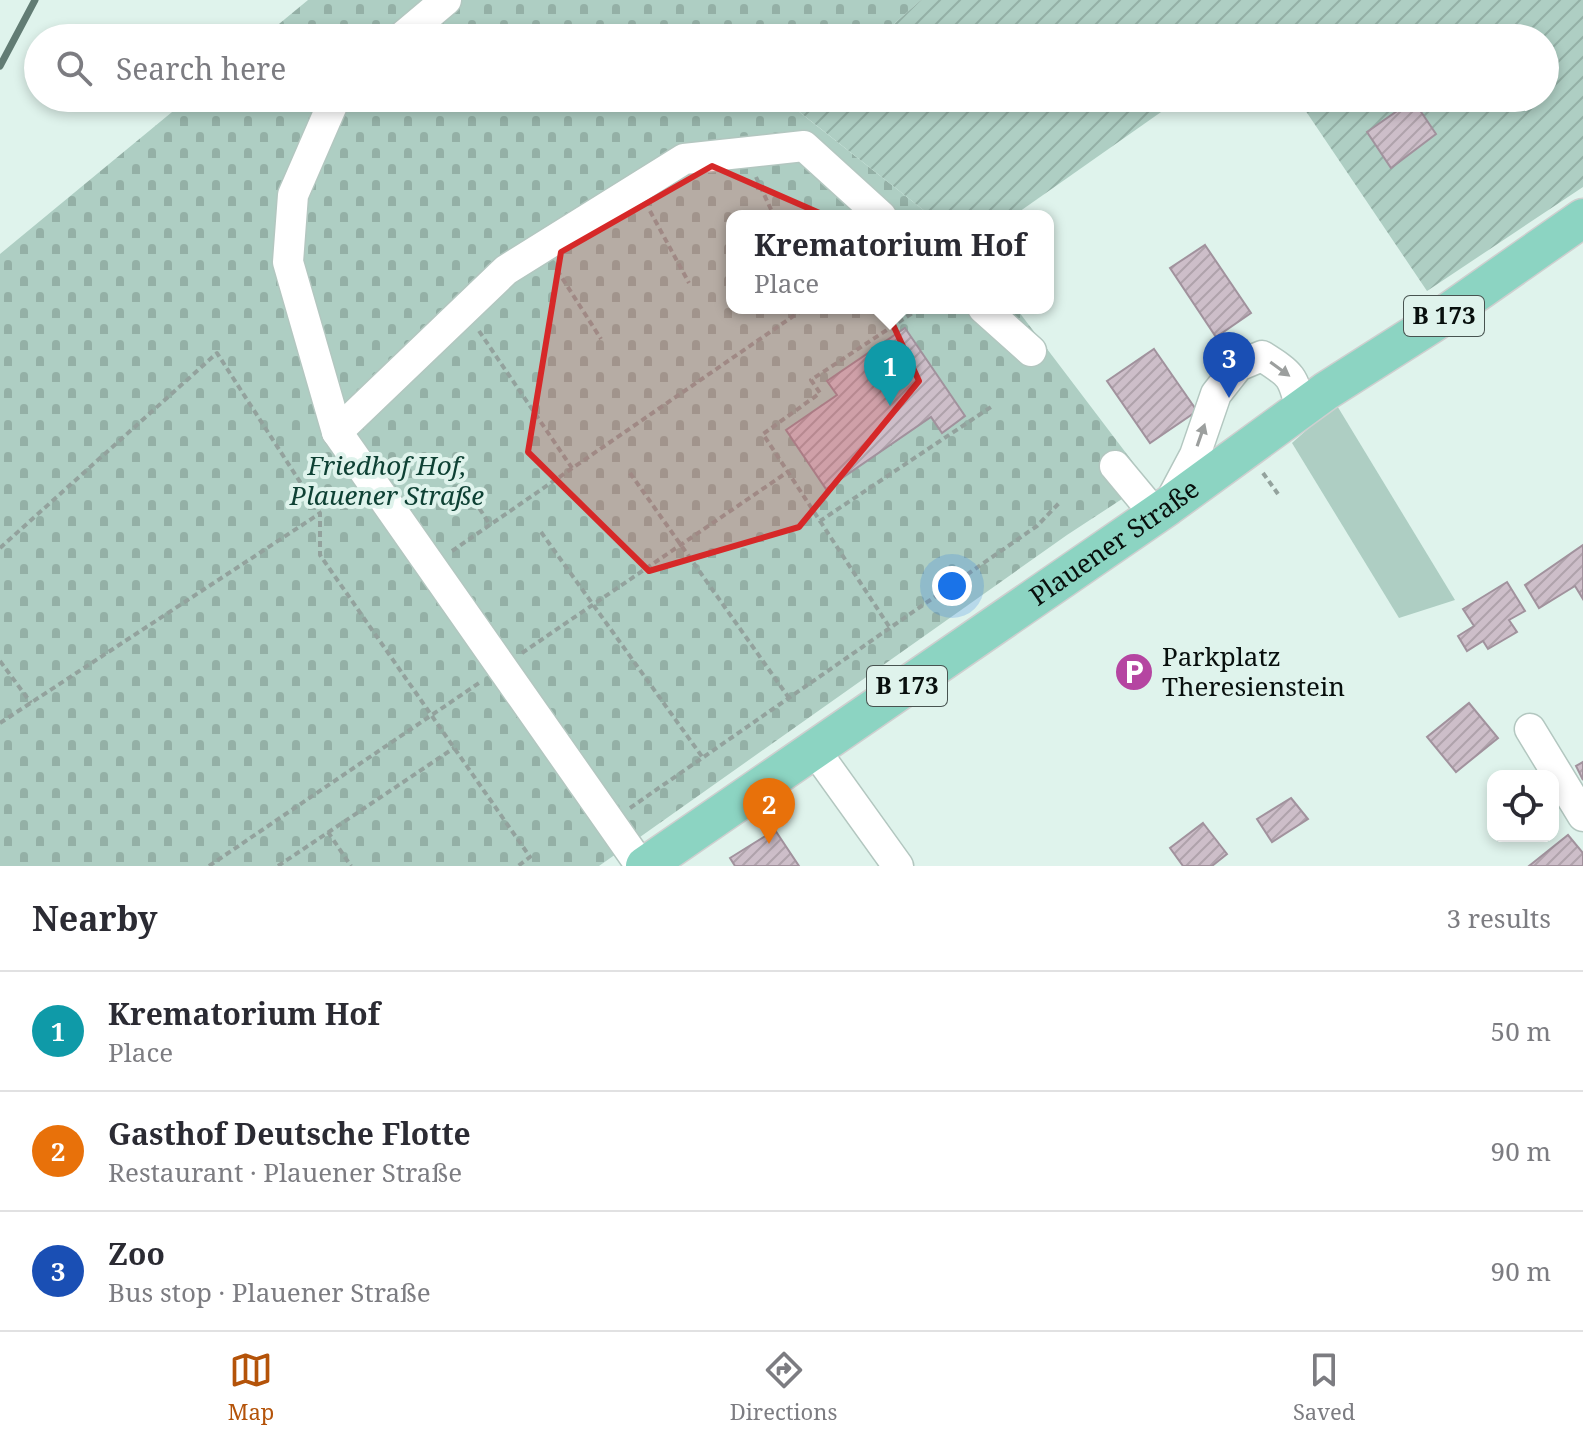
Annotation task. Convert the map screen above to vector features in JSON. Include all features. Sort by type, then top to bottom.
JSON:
[{"type":"main road","name":"Plauener Straße","points":[[643,866],[1583,218]]},
{"type":"lane","points":[[418,24],[446,0]]},
{"type":"lane","points":[[329,112],[293,195],[288,262],[337,432],[643,866]]},
{"type":"lane","points":[[337,432],[506,270],[684,159],[804,146],[874,210]]},
{"type":"lane","points":[[990,314],[1031,351]]},
{"type":"lane","points":[[1115,466],[1162,510],[1195,455],[1216,394],[1238,366],[1262,356],[1293,379],[1301,410]]},
{"type":"lane","points":[[1530,729],[1583,816]]},
{"type":"lane","points":[[814,749],[898,866]]},
{"type":"path","points":[[745,153],[771,210]]},
{"type":"path","points":[[637,188],[689,283]]},
{"type":"path","points":[[542,247],[601,339]]},
{"type":"path","points":[[464,309],[572,468]]},
{"type":"path","points":[[430,566],[796,314]]},
{"type":"path","points":[[890,628],[763,434],[820,393],[811,380],[911,314]]},
{"type":"path","points":[[0,548],[217,353],[320,513],[320,555],[530,857],[518,866]]},
{"type":"path","points":[[820,521],[994,405]]},
{"type":"path","points":[[447,458],[490,525]]},
{"type":"path","points":[[630,473],[789,698]]},
{"type":"path","points":[[610,822],[1037,526],[1061,501]]},
{"type":"path","points":[[0,723],[320,513]]},
{"type":"path","points":[[541,532],[703,758]]},
{"type":"path","points":[[0,661],[31,703]]},
{"type":"path","points":[[278,866],[454,748]]},
{"type":"path","points":[[328,832],[351,866]]},
{"type":"highlighted area","points":[[712,166],[847,225],[919,381],[799,527],[649,571],[528,452],[561,252]]},
{"type":"green space","points":[[308,0],[921,0],[894,24],[279,24]]},
{"type":"green space","points":[[921,0],[1583,0],[1583,187],[1427,291],[1306,112],[1559,112],[1559,24],[894,24]]},
{"type":"green space","name":"Friedhof Hof, Plauener Straße","points":[[172,112],[799,112],[923,210],[726,210],[726,314],[1021,314],[1148,482],[1067,535],[599,866],[0,866],[0,254]]},
{"type":"green space","points":[[800,112],[1161,112],[1022,210],[923,210]]},
{"type":"green space","points":[[1336,404],[1455,600],[1399,618],[1292,443]]},
{"type":"building","points":[[1396,112],[1421,112],[1436,134],[1391,168],[1367,132]]},
{"type":"building","points":[[1205,245],[1251,313],[1216,337],[1170,268]]},
{"type":"building","points":[[905,328],[965,416],[942,433],[931,417],[826,489],[786,430],[837,395],[827,381]]},
{"type":"building","points":[[1154,349],[1197,411],[1150,443],[1107,381]]},
{"type":"building","points":[[1583,545],[1583,599],[1575,586],[1539,608],[1525,585]]},
{"type":"building","points":[[1507,582],[1525,611],[1509,620],[1517,632],[1488,649],[1483,641],[1467,651],[1458,636],[1474,626],[1463,609]]},
{"type":"building","points":[[1469,703],[1498,738],[1456,772],[1427,737]]},
{"type":"building","points":[[1583,762],[1583,780],[1576,766]]},
{"type":"building","points":[[1291,798],[1308,819],[1272,842],[1257,819]]},
{"type":"building","points":[[1203,823],[1227,854],[1212,866],[1183,866],[1170,848]]},
{"type":"building","points":[[775,830],[799,866],[735,866],[730,858]]},
{"type":"building","points":[[1568,835],[1583,853],[1583,866],[1529,866]]},
{"type":"waterway","points":[[0,66],[35,0]]},
{"type":"place","name":"Zoo","points":[[1229,398]]},
{"type":"place","name":"Krematorium Hof","points":[[890,406]]},
{"type":"place","name":"Parkplatz Theresienstein","points":[[1134,672]]},
{"type":"place","name":"Gasthof Deutsche Flotte","points":[[769,844]]}]
